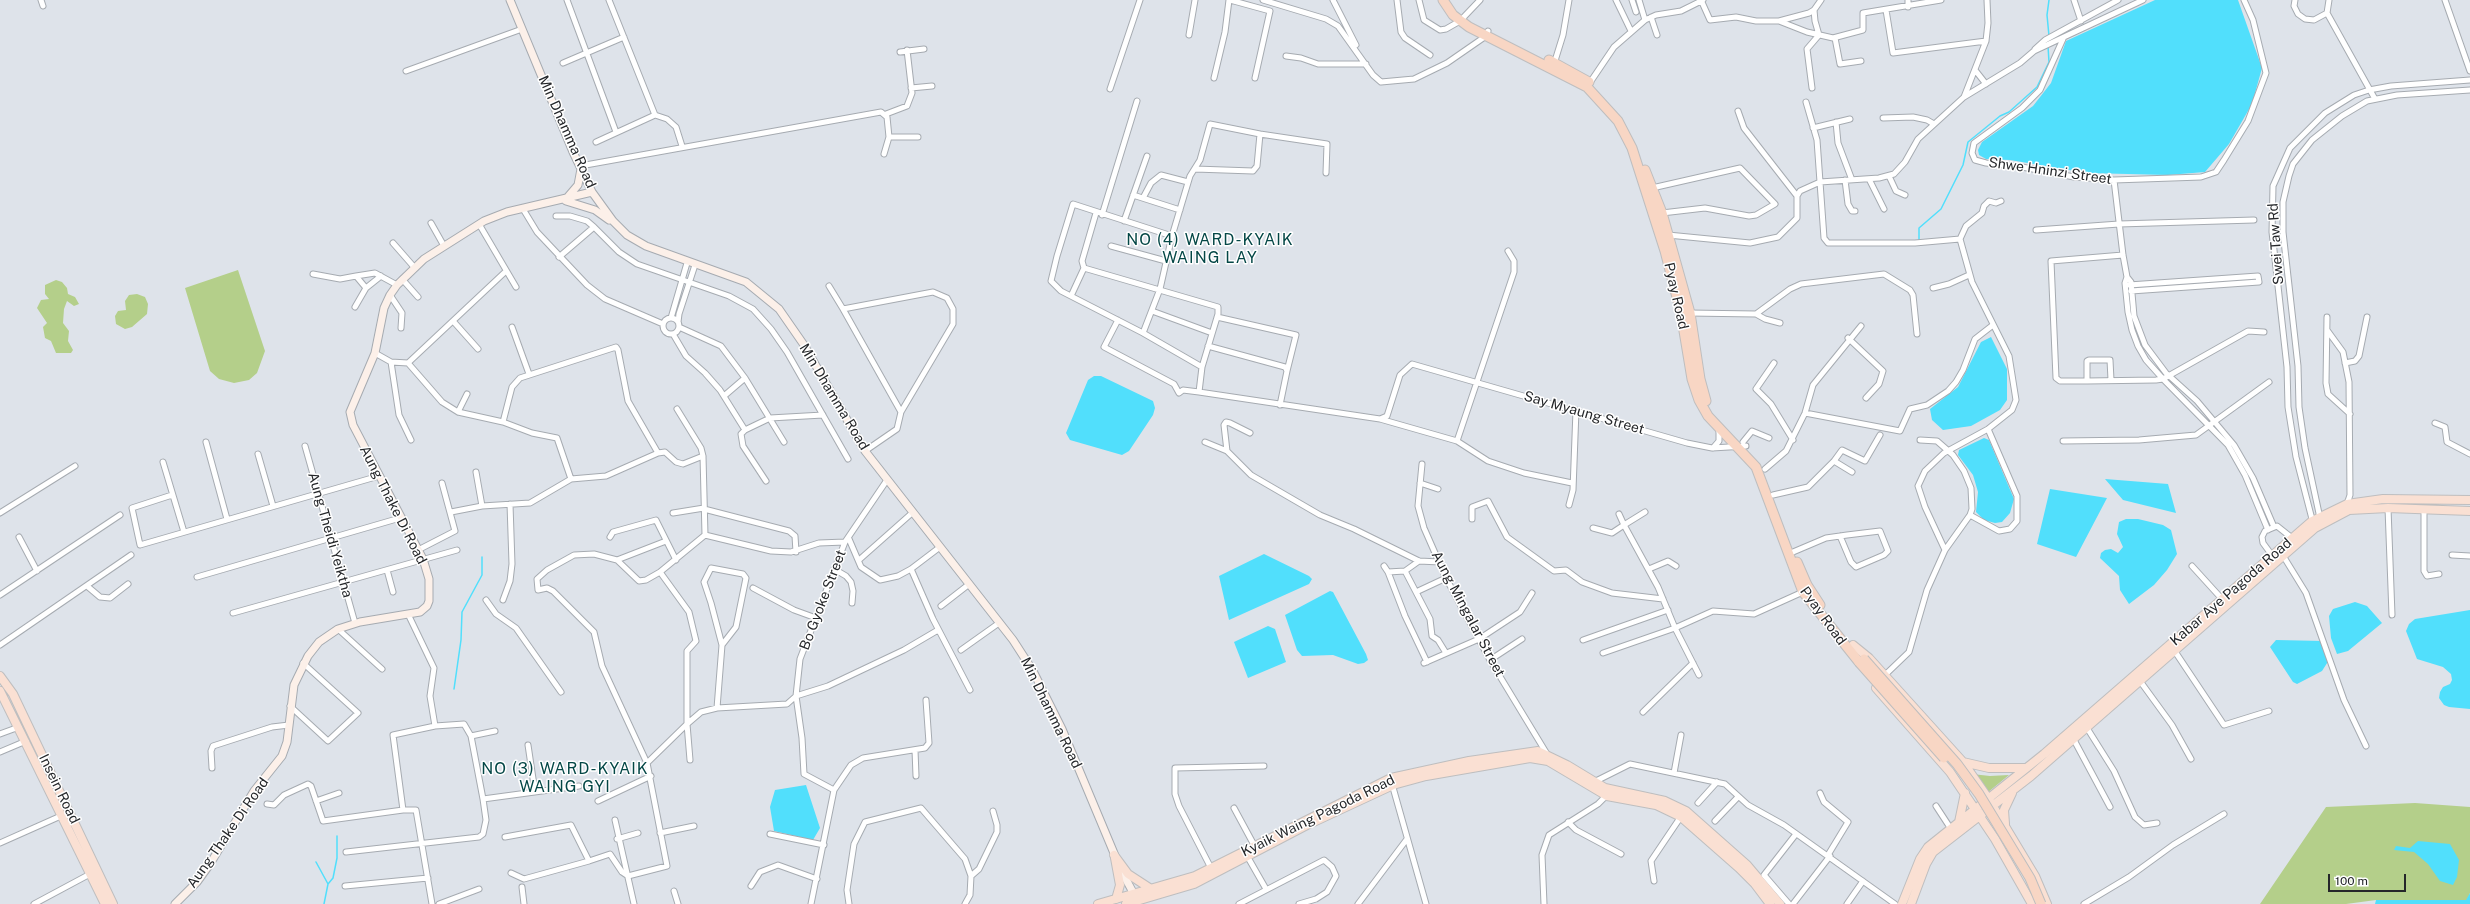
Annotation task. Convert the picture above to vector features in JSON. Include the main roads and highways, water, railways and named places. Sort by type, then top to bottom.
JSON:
[{"type":"highway","name":"Pyay Road","points":[[1443,0],[1453,15],[1588,84],[1623,118],[1637,146],[1662,213],[1664,235]]},
{"type":"highway","name":"Pyay Road","points":[[1450,0],[1462,19]]},
{"type":"highway","name":"Pyay Road","points":[[1588,84],[1618,121],[1632,148],[1664,235],[1685,313],[1704,398],[1712,412],[1764,469],[1806,590]]},
{"type":"highway","name":"Pyay Road","points":[[1685,313],[1692,380],[1703,408],[1718,426],[1743,445],[1760,473],[1806,590],[1850,647],[1957,764],[1979,794],[2030,878],[2041,904]]},
{"type":"highway","name":"Pyay Road","points":[[1862,660],[1897,708],[1954,768],[1975,798],[2025,878],[2037,904]]},
{"type":"main road","name":"Min Dhamma Road","points":[[510,0],[580,167],[592,192],[613,221],[637,242],[687,263],[746,282],[779,310],[804,345],[865,451],[999,623],[1033,671],[1062,729],[1114,855],[1137,900]]},
{"type":"main road","points":[[564,200],[578,185],[580,167]]},
{"type":"main road","name":"Aung Thake Di Road","points":[[175,904],[193,887],[210,864],[254,792],[280,761],[287,742],[290,706],[294,685],[303,662],[320,642],[338,628],[355,623],[420,612],[427,606],[429,601],[429,579],[423,560],[400,518],[353,424],[350,412],[375,353],[384,308],[390,295],[402,279],[414,267],[479,224],[498,215],[592,192]]},
{"type":"main road","points":[[564,200],[575,202],[596,210],[613,221]]},
{"type":"main road","name":"Kabar Aye Pagoda Road","points":[[2277,557],[2292,538],[2347,504],[2383,499],[2470,500]]},
{"type":"main road","name":"Kabar Aye Pagoda Road","points":[[1988,798],[2116,697],[2226,599],[2317,522],[2349,510],[2388,508],[2470,511]]},
{"type":"main road","name":"Pyay Road","points":[[1850,647],[1885,675],[1963,762],[1988,798],[2035,876],[2047,904]]},
{"type":"main road","name":"Pyay Road","points":[[1850,647],[1856,666],[1950,772],[1965,793],[1989,829],[2032,904]]},
{"type":"main road","name":"Kabar Aye Pagoda Road","points":[[1980,817],[2074,740],[2116,697],[2140,681],[2169,651]]},
{"type":"main road","name":"Insein Road","points":[[0,676],[13,694],[68,815],[113,904]]},
{"type":"main road","name":"Insein Road","points":[[0,690],[26,741],[68,815],[90,874],[105,904]]},
{"type":"main road","points":[[5,698],[13,694]]},
{"type":"main road","name":"Kyaik Waing Pagoda Road","points":[[1246,854],[1254,845],[1392,781],[1538,751],[1608,793],[1656,805],[1683,814],[1760,879],[1776,904]]},
{"type":"main road","name":"Kyaik Waing Pagoda Road","points":[[1548,758],[1594,782],[1608,793]]},
{"type":"main road","points":[[1963,762],[1989,768],[2025,768]]},
{"type":"main road","name":"Kyaik Waing Pagoda Road","points":[[1126,904],[1164,894],[1380,790],[1392,781]]},
{"type":"main road","points":[[2006,829],[2004,810],[2012,792]]},
{"type":"main road","points":[[1959,823],[1965,793]]},
{"type":"main road","points":[[1902,904],[1920,859],[1928,847],[1988,798]]},
{"type":"main road","points":[[1911,904],[1926,864],[1933,852],[1980,817]]},
{"type":"main road","points":[[1967,826],[1981,826],[1989,829]]},
{"type":"main road","points":[[1114,855],[1128,874],[1152,889]]},
{"type":"main road","points":[[1114,855],[1120,885],[1116,899]]},
{"type":"main road","name":"Kyaik Waing Pagoda Road","points":[[1098,904],[1116,899],[1137,900],[1152,889],[1213,871]]},
{"type":"main road","points":[[1156,904],[1164,894]]},
{"type":"water","points":[[2155,0],[2238,0],[2262,68],[2252,104],[2229,144],[2205,172],[2168,175],[2087,173],[2010,160],[1986,159],[1979,155],[1978,150],[1982,142],[2033,106],[2051,83],[2066,41]]},
{"type":"water","points":[[1991,337],[2007,369],[2007,400],[2000,410],[1971,426],[1943,430],[1932,420],[1930,409],[1958,387],[1981,342]]},
{"type":"water","points":[[1094,376],[1101,376],[1153,401],[1155,408],[1153,415],[1129,451],[1122,455],[1070,440],[1066,433],[1088,380]]},
{"type":"water","points":[[1984,438],[1989,440],[2014,499],[2010,513],[2002,522],[1995,523],[1984,520],[1976,512],[1978,492],[1973,475],[1958,455],[1959,450]]},
{"type":"water","points":[[2105,479],[2168,484],[2176,513],[2123,500]]},
{"type":"water","points":[[2050,489],[2107,498],[2076,557],[2037,544]]},
{"type":"water","points":[[2126,519],[2138,519],[2163,525],[2171,530],[2177,554],[2167,570],[2154,585],[2129,604],[2120,590],[2119,576],[2100,558],[2101,553],[2105,550],[2111,549],[2118,553],[2123,547],[2117,534],[2119,522]]},
{"type":"water","points":[[1264,554],[1309,576],[1312,579],[1309,584],[1229,620],[1219,576]]},
{"type":"water","points":[[1330,591],[1333,592],[1366,654],[1368,660],[1364,663],[1358,664],[1333,655],[1302,656],[1297,650],[1285,615]]},
{"type":"water","points":[[2355,602],[2367,606],[2382,623],[2348,651],[2337,654],[2331,638],[2329,616],[2333,609]]},
{"type":"water","points":[[2470,610],[2470,709],[2449,707],[2444,705],[2439,698],[2443,687],[2450,684],[2452,680],[2451,674],[2443,667],[2417,659],[2406,631],[2409,624],[2415,619]]},
{"type":"water","points":[[1268,626],[1275,629],[1286,662],[1248,678],[1234,642]]},
{"type":"water","points":[[2276,640],[2323,641],[2329,660],[2322,671],[2297,684],[2293,682],[2270,647]]},
{"type":"water","points":[[806,785],[820,828],[813,840],[774,831],[770,807],[775,790]]},
{"type":"water","points":[[2418,841],[2450,844],[2459,860],[2457,877],[2453,885],[2440,881],[2428,864],[2414,852],[2394,850],[2396,846],[2410,848]]},
{"type":"water","points":[[2470,893],[2470,904],[2375,904],[2376,900],[2466,900]]},
{"type":"waterway","points":[[2049,0],[2047,15],[2049,36]]},
{"type":"waterway","points":[[1919,241],[1919,228],[1941,209],[1963,165],[1968,142],[2000,116],[2009,112],[2037,87],[2049,62],[2048,46]]},
{"type":"waterway","points":[[454,689],[461,640],[462,612],[482,575],[482,557]]},
{"type":"waterway","points":[[328,884],[333,878],[337,858],[337,836]]},
{"type":"waterway","points":[[316,862],[328,884],[324,904]]},
{"type":"district","name":"NO (4) WARD-KYAIK WAING LAY","points":[[1210,249]]},
{"type":"district","name":"NO (3) WARD-KYAIK WAING GYI","points":[[565,778]]}]
